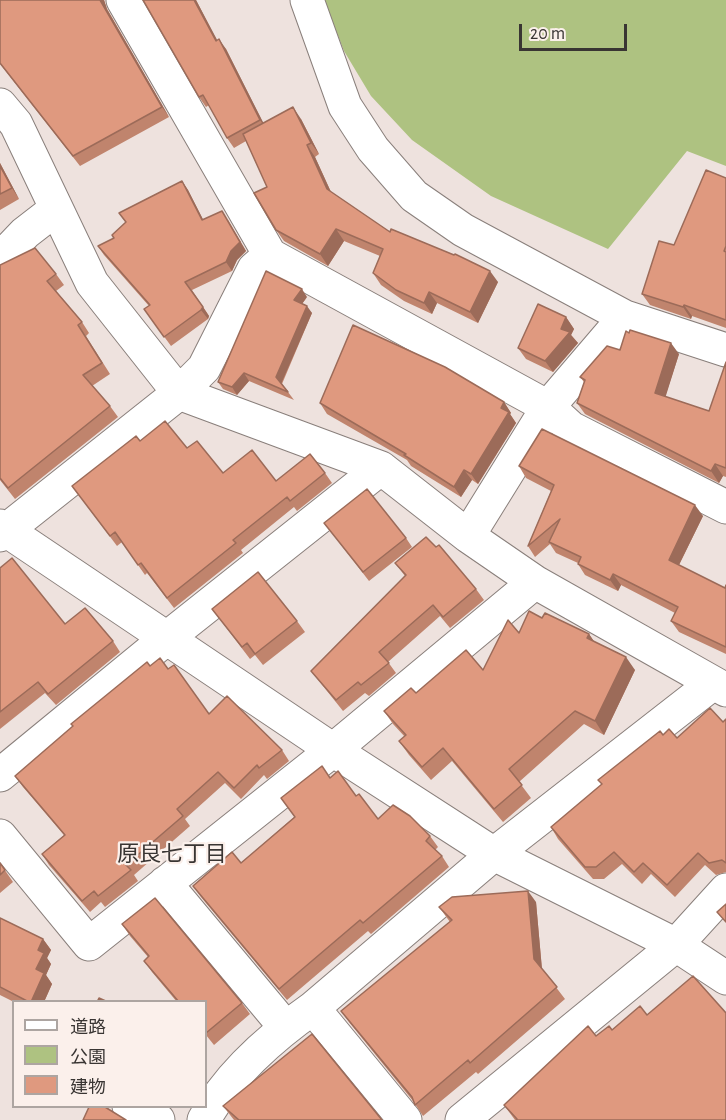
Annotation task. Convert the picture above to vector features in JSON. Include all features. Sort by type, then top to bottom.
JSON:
[{"type":"street","points":[[123,0],[270,255],[548,407],[571,428],[726,507]]},
{"type":"street","points":[[307,0],[345,106],[373,148],[414,196],[463,230],[625,317],[726,350]]},
{"type":"street","points":[[0,105],[16,124],[92,284],[179,393],[381,468],[468,536],[535,582],[719,687],[494,854],[313,1008],[286,1028],[243,1068],[209,1110],[204,1120]]},
{"type":"street","points":[[0,259],[26,233],[56,209]]},
{"type":"street","points":[[270,255],[254,269],[204,368],[179,393],[2,530],[494,854],[676,945],[726,978]]},
{"type":"street","points":[[468,536],[548,407],[625,317]]},
{"type":"street","points":[[0,775],[167,638],[381,468]]},
{"type":"street","points":[[0,836],[89,944],[333,750],[535,582]]},
{"type":"street","points":[[165,883],[286,1028]]},
{"type":"street","points":[[475,1116],[676,945],[726,890]]},
{"type":"street","points":[[313,1008],[405,1120]]},
{"type":"street","points":[[131,1108],[158,1120]]},
{"type":"green space","points":[[324,0],[726,0],[726,166],[687,151],[608,249],[491,196],[412,140],[371,96],[344,51]]},
{"type":"building","points":[[0,0],[100,0],[162,107],[73,156],[0,63]]},
{"type":"building","points":[[143,0],[194,0],[216,41],[219,39],[260,120],[227,138],[203,95],[199,97]]},
{"type":"building","points":[[293,107],[311,143],[307,145],[327,189],[390,232],[391,229],[455,254],[490,271],[470,312],[429,292],[424,303],[396,290],[373,273],[383,249],[336,229],[320,254],[276,230],[254,193],[267,187],[243,134]]},
{"type":"building","points":[[0,166],[12,188],[0,194]]},
{"type":"building","points":[[706,170],[726,178],[726,246],[724,251],[726,252],[726,320],[684,305],[683,307],[642,294],[659,241],[674,245]]},
{"type":"building","points":[[182,181],[202,220],[222,211],[240,242],[231,251],[226,262],[185,282],[203,307],[164,337],[144,309],[150,305],[98,246],[114,238],[112,235],[126,222],[119,213]]},
{"type":"building","points":[[35,248],[56,274],[47,281],[82,322],[78,325],[102,363],[83,375],[110,406],[8,488],[0,478],[0,265]]},
{"type":"building","points":[[266,271],[302,289],[294,300],[307,306],[276,377],[288,392],[244,373],[232,387],[218,382]]},
{"type":"building","points":[[538,304],[566,317],[561,329],[570,332],[545,361],[518,348]]},
{"type":"building","points":[[353,325],[445,367],[504,402],[501,408],[509,412],[471,474],[464,470],[454,487],[404,455],[406,454],[320,403]]},
{"type":"building","points":[[630,330],[671,343],[655,393],[709,411],[726,362],[726,468],[715,464],[711,471],[577,403],[585,380],[580,377],[607,346],[620,350],[626,331],[629,333]]},
{"type":"building","points":[[165,421],[187,448],[197,441],[223,473],[252,450],[276,481],[310,454],[325,473],[290,501],[287,497],[233,540],[236,543],[167,598],[141,563],[138,565],[115,532],[110,536],[72,486],[136,436],[140,441]]},
{"type":"building","points":[[542,429],[695,505],[669,560],[725,588],[726,585],[726,647],[671,621],[678,607],[613,574],[610,580],[578,564],[581,557],[549,542],[560,519],[528,546],[554,485],[519,466]]},
{"type":"building","points":[[367,489],[406,538],[363,572],[324,523]]},
{"type":"building","points":[[426,537],[436,547],[439,545],[476,589],[443,617],[433,605],[379,652],[389,663],[361,685],[358,682],[336,700],[311,671],[406,575],[395,563]]},
{"type":"building","points":[[12,558],[65,624],[85,608],[113,641],[48,694],[38,682],[0,712],[0,568]]},
{"type":"building","points":[[258,572],[297,621],[255,654],[247,643],[242,647],[212,609]]},
{"type":"building","points":[[529,611],[542,618],[545,613],[589,634],[587,638],[626,657],[595,721],[575,711],[509,769],[522,785],[494,809],[443,748],[422,767],[399,741],[406,735],[384,711],[411,688],[416,693],[466,650],[483,670],[508,620],[519,633]]},
{"type":"building","points":[[160,658],[168,669],[174,665],[209,714],[227,696],[282,750],[259,768],[257,765],[234,788],[218,772],[177,809],[183,816],[126,865],[131,870],[98,896],[94,891],[82,901],[42,854],[65,835],[15,776],[73,726],[71,724],[147,662],[150,666]]},
{"type":"building","points":[[710,708],[723,722],[726,719],[726,863],[722,860],[709,863],[698,853],[667,885],[643,863],[634,872],[614,852],[596,867],[585,867],[551,827],[602,784],[598,780],[660,731],[663,735],[669,729],[677,738]]},
{"type":"building","points":[[322,766],[330,778],[338,771],[356,796],[359,794],[378,819],[393,805],[410,816],[430,836],[426,841],[442,856],[363,923],[360,920],[279,989],[193,886],[232,852],[241,863],[295,817],[281,798]]},
{"type":"building","points":[[0,863],[5,870],[0,875]]},
{"type":"building","points":[[528,891],[534,959],[557,987],[470,1063],[468,1060],[415,1105],[412,1097],[341,1011],[452,920],[439,907],[452,897]]},
{"type":"building","points":[[155,898],[242,1003],[207,1032],[207,1000],[177,1000],[144,961],[149,956],[122,924]]},
{"type":"building","points":[[726,904],[726,922],[717,912]]},
{"type":"building","points":[[0,918],[43,939],[38,950],[44,953],[36,969],[44,973],[32,1000],[25,1000],[0,987]]},
{"type":"building","points":[[693,976],[726,1013],[726,1120],[516,1120],[504,1105],[588,1026],[596,1036],[609,1026],[612,1030],[640,1006],[647,1015]]},
{"type":"building","points":[[312,1034],[382,1120],[239,1120],[223,1106]]},
{"type":"building","points":[[89,1108],[107,1108],[126,1120],[83,1120]]},
{"type":"district","name":"原良七丁目","points":[[172,854]]}]
